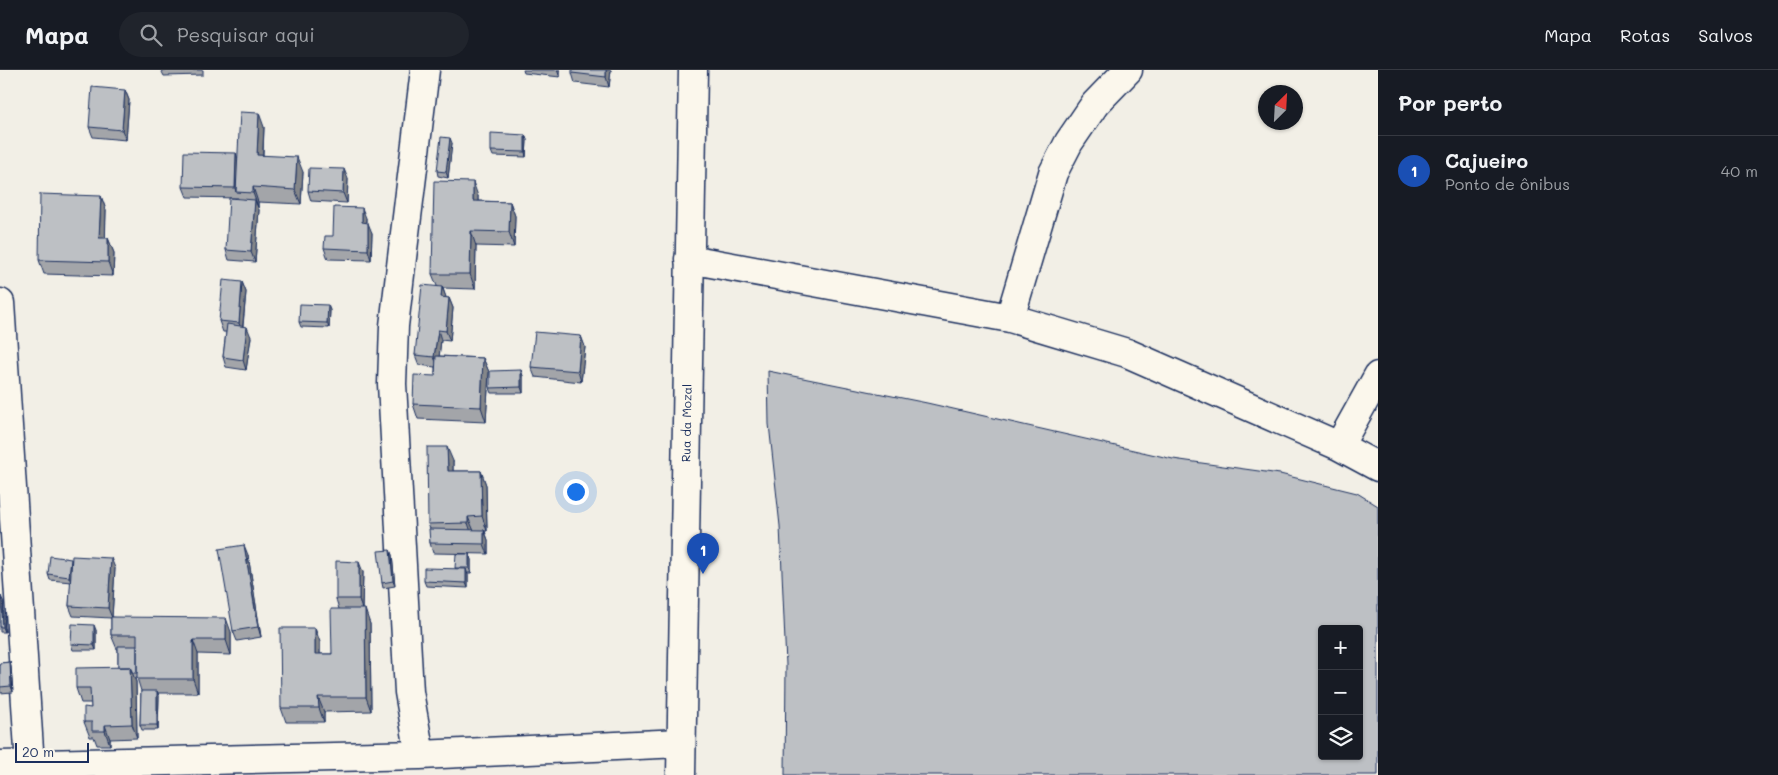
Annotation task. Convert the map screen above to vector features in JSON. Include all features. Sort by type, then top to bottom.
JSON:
[{"type":"street","points":[[420,755],[408,692],[392,384],[394,326],[425,70]]},
{"type":"street","name":"Rua da Mozal","points":[[680,775],[694,70]]},
{"type":"street","points":[[1010,318],[1054,173],[1068,142],[1095,104],[1128,70]]},
{"type":"street","points":[[689,259],[1010,318],[1127,353],[1339,446],[1378,467]]},
{"type":"street","points":[[0,303],[30,765]]},
{"type":"street","points":[[1339,446],[1378,376]]},
{"type":"street","points":[[0,765],[420,755],[681,743]]},
{"type":"building","points":[[572,70],[606,70],[606,77],[572,73]]},
{"type":"building","points":[[92,87],[125,90],[122,130],[89,127]]},
{"type":"building","points":[[240,112],[259,113],[257,155],[297,157],[295,190],[253,187],[253,193],[236,192]]},
{"type":"building","points":[[491,133],[525,135],[525,152],[491,151]]},
{"type":"building","points":[[441,137],[450,138],[446,172],[437,171]]},
{"type":"building","points":[[184,152],[236,153],[235,188],[183,187]]},
{"type":"building","points":[[309,168],[344,169],[343,193],[308,191]]},
{"type":"building","points":[[434,181],[473,182],[473,201],[510,202],[509,232],[471,231],[470,274],[432,274]]},
{"type":"building","points":[[40,194],[101,196],[99,238],[108,238],[108,262],[39,260]]},
{"type":"building","points":[[229,198],[255,200],[251,252],[226,250]]},
{"type":"building","points":[[334,207],[362,208],[362,222],[368,223],[368,250],[324,248],[325,236],[333,236]]},
{"type":"building","points":[[223,280],[242,282],[239,323],[219,321]]},
{"type":"building","points":[[422,285],[442,287],[441,297],[449,298],[446,331],[438,330],[434,357],[415,355]]},
{"type":"building","points":[[300,304],[328,305],[327,323],[299,322]]},
{"type":"building","points":[[227,324],[247,327],[243,360],[223,357]]},
{"type":"building","points":[[535,332],[581,336],[578,371],[531,367]]},
{"type":"building","points":[[436,356],[483,358],[481,407],[413,404],[414,375],[435,376]]},
{"type":"building","points":[[521,370],[521,387],[490,388],[490,371]]},
{"type":"building","points":[[768,371],[927,403],[1173,459],[1280,474],[1357,493],[1378,506],[1378,775],[785,775],[786,665],[780,526],[769,424]]},
{"type":"building","points":[[427,447],[447,447],[448,471],[481,471],[482,516],[468,517],[468,523],[428,524]]},
{"type":"building","points":[[429,529],[484,530],[484,544],[430,543]]},
{"type":"building","points":[[244,545],[258,627],[233,631],[219,549]]},
{"type":"building","points":[[390,550],[393,581],[382,583],[378,551]]},
{"type":"building","points":[[456,554],[469,554],[469,568],[455,568]]},
{"type":"building","points":[[50,556],[71,559],[69,577],[48,574]]},
{"type":"building","points":[[72,556],[111,558],[108,608],[69,606]]},
{"type":"building","points":[[336,561],[359,562],[359,599],[336,599]]},
{"type":"building","points":[[424,568],[466,569],[466,583],[424,581]]},
{"type":"building","points":[[1,596],[3,627],[0,627]]},
{"type":"building","points":[[331,609],[365,609],[366,697],[318,697],[319,708],[281,708],[280,628],[315,628],[315,654],[332,654]]},
{"type":"building","points":[[111,617],[226,618],[226,640],[193,640],[193,679],[137,679],[137,635],[111,635]]},
{"type":"building","points":[[72,624],[94,625],[94,645],[71,644]]},
{"type":"building","points":[[118,646],[137,646],[137,673],[133,673],[130,667],[118,667]]},
{"type":"building","points":[[10,662],[11,686],[0,687],[0,663]]},
{"type":"building","points":[[130,667],[132,724],[105,725],[105,731],[92,731],[92,722],[84,722],[84,707],[91,708],[90,688],[76,688],[76,668]]},
{"type":"building","points":[[141,691],[157,691],[157,725],[140,725]]},
{"type":"place","name":"Cajueiro","points":[[703,574]]}]
